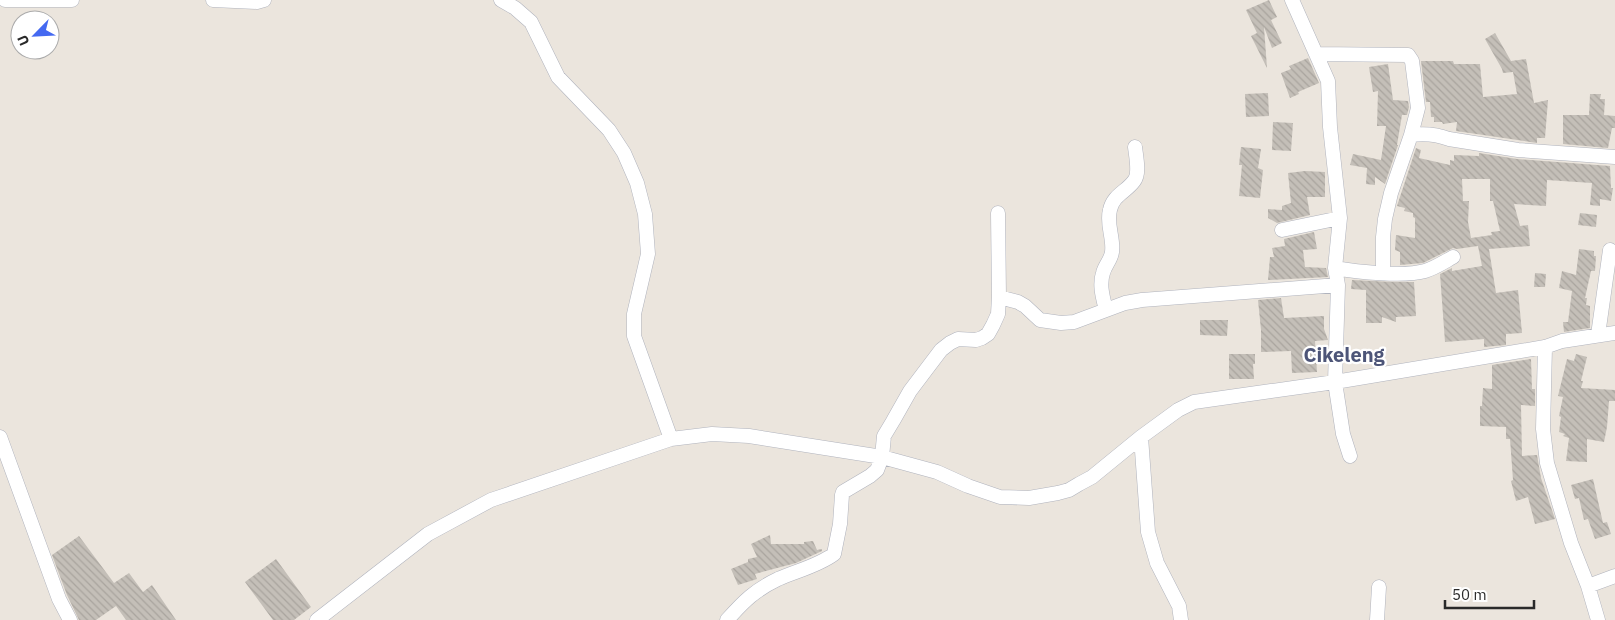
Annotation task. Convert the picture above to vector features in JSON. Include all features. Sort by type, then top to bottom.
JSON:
[{"type":"street","points":[[5,0],[72,0]]},
{"type":"street","points":[[213,0],[257,2],[264,0]]},
{"type":"street","points":[[501,0],[515,8],[531,22],[558,76],[609,130],[624,153],[638,183],[643,201],[648,254],[634,314],[634,336],[671,438]]},
{"type":"street","points":[[1292,0],[1328,81],[1330,127],[1340,218],[1335,268],[1338,286],[1335,382],[1344,434],[1350,456]]},
{"type":"street","points":[[1316,54],[1408,55],[1412,61],[1418,108],[1385,219],[1383,272]]},
{"type":"street","points":[[1411,135],[1422,133],[1438,135],[1449,139],[1518,150],[1615,157]]},
{"type":"street","points":[[1106,310],[1101,288],[1103,271],[1110,262],[1113,251],[1109,221],[1110,209],[1115,198],[1134,182],[1136,175],[1135,147]]},
{"type":"street","points":[[727,620],[748,597],[761,588],[834,554],[840,524],[842,495],[877,470],[882,457],[884,436],[910,391],[941,350],[950,342],[958,339],[976,340],[988,334],[998,314],[998,212]]},
{"type":"street","points":[[1282,230],[1340,218]]},
{"type":"street","points":[[1598,336],[1610,250]]},
{"type":"street","points":[[1335,268],[1353,271],[1424,271],[1453,257]]},
{"type":"street","points":[[999,297],[1018,302],[1040,320],[1074,322],[1125,303],[1142,300],[1338,286]]},
{"type":"street","points":[[317,620],[428,534],[491,500],[671,438],[712,434],[749,436],[882,457],[937,472],[968,486],[1000,497],[1035,498],[1069,490],[1092,477],[1141,437],[1178,410],[1194,402],[1335,382],[1545,347],[1562,341],[1615,332]]},
{"type":"street","points":[[1545,347],[1543,429],[1547,463],[1571,543],[1588,586],[1598,620]]},
{"type":"street","points":[[0,436],[59,599],[70,620]]},
{"type":"street","points":[[1141,437],[1148,532],[1157,563],[1179,606],[1181,620]]},
{"type":"street","points":[[1588,586],[1615,576]]},
{"type":"street","points":[[1377,620],[1379,587]]},
{"type":"building","points":[[1269,0],[1277,17],[1271,20],[1282,43],[1272,48],[1264,27],[1267,68],[1251,36],[1257,33],[1246,10]]},
{"type":"building","points":[[1495,33],[1511,61],[1526,59],[1534,103],[1548,100],[1545,138],[1537,138],[1537,143],[1456,131],[1457,122],[1443,124],[1442,122],[1434,122],[1434,117],[1431,117],[1430,102],[1426,102],[1421,61],[1453,61],[1454,64],[1480,64],[1483,97],[1517,94],[1513,72],[1503,73],[1485,39]]},
{"type":"building","points":[[1308,58],[1319,83],[1298,92],[1299,94],[1290,98],[1281,73],[1291,69],[1289,66]]},
{"type":"building","points":[[1388,64],[1393,100],[1408,101],[1409,107],[1407,115],[1402,115],[1398,145],[1385,184],[1375,177],[1375,185],[1366,184],[1367,168],[1350,165],[1353,154],[1381,160],[1386,126],[1377,126],[1378,91],[1373,92],[1369,67]]},
{"type":"building","points":[[1268,93],[1269,116],[1246,117],[1245,94]]},
{"type":"building","points":[[1590,94],[1601,94],[1600,99],[1605,99],[1604,115],[1615,116],[1615,128],[1612,128],[1608,148],[1563,144],[1563,115],[1589,115]]},
{"type":"building","points":[[1273,122],[1293,123],[1291,151],[1272,150]]},
{"type":"building","points":[[1241,147],[1261,149],[1258,168],[1263,170],[1260,198],[1239,196],[1242,165],[1239,165]]},
{"type":"building","points":[[1416,148],[1421,150],[1419,158],[1450,165],[1450,160],[1454,161],[1454,155],[1479,156],[1479,153],[1517,159],[1610,166],[1611,188],[1613,188],[1611,201],[1600,199],[1600,206],[1590,205],[1592,183],[1547,180],[1546,206],[1514,204],[1520,226],[1528,225],[1530,246],[1489,249],[1496,293],[1518,290],[1522,333],[1506,334],[1506,345],[1484,347],[1484,339],[1445,342],[1440,274],[1452,268],[1452,271],[1482,266],[1478,246],[1453,248],[1423,263],[1400,265],[1400,252],[1395,250],[1396,235],[1415,238],[1415,218],[1413,213],[1404,211],[1405,208],[1397,206]],"holes":[[[1462,179],[1490,179],[1490,201],[1493,201],[1500,231],[1491,232],[1492,235],[1471,238],[1468,222],[1469,201],[1463,201]]]},
{"type":"building","points":[[1305,171],[1325,172],[1325,197],[1307,197],[1310,215],[1277,223],[1268,218],[1268,209],[1282,210],[1282,206],[1291,203],[1288,173]]},
{"type":"building","points":[[1580,213],[1597,215],[1596,227],[1578,225]]},
{"type":"building","points":[[1314,232],[1317,249],[1303,250],[1305,267],[1326,268],[1328,277],[1268,280],[1270,257],[1274,257],[1272,248],[1285,246],[1284,239]]},
{"type":"building","points":[[1579,249],[1594,251],[1594,256],[1596,256],[1595,271],[1591,271],[1585,298],[1587,298],[1586,305],[1590,306],[1590,328],[1564,332],[1563,322],[1568,322],[1572,291],[1559,288],[1562,271],[1576,275]]},
{"type":"building","points":[[1535,273],[1546,274],[1545,287],[1534,287]]},
{"type":"building","points":[[1352,280],[1414,282],[1416,316],[1396,317],[1396,322],[1382,317],[1382,323],[1366,323],[1366,290],[1351,289]]},
{"type":"building","points":[[1281,298],[1284,318],[1324,316],[1324,329],[1328,340],[1315,341],[1317,372],[1292,373],[1291,351],[1261,352],[1258,300]]},
{"type":"building","points":[[1200,320],[1228,320],[1227,336],[1200,335]]},
{"type":"building","points":[[1229,354],[1255,354],[1255,364],[1253,364],[1254,379],[1229,379]]},
{"type":"building","points":[[1576,354],[1587,357],[1581,388],[1615,390],[1615,401],[1609,401],[1604,442],[1587,439],[1587,462],[1566,461],[1569,438],[1559,432],[1561,417],[1559,416],[1563,397],[1558,396],[1567,359],[1574,361]]},
{"type":"building","points":[[1531,359],[1532,389],[1535,389],[1535,406],[1521,405],[1522,456],[1537,455],[1541,478],[1555,519],[1535,524],[1528,497],[1516,501],[1511,481],[1513,480],[1510,439],[1506,439],[1506,427],[1480,426],[1480,406],[1482,406],[1483,388],[1492,389],[1492,365]]},
{"type":"building","points":[[1593,479],[1603,523],[1607,522],[1611,534],[1595,539],[1588,519],[1584,520],[1579,498],[1575,499],[1571,485]]},
{"type":"building","points":[[770,535],[771,544],[804,544],[804,542],[813,541],[817,550],[822,549],[822,551],[796,563],[755,574],[757,579],[738,585],[731,569],[748,562],[748,559],[757,557],[751,544]]},
{"type":"building","points":[[79,536],[114,583],[129,573],[143,592],[152,585],[176,620],[126,620],[116,606],[96,620],[79,620],[52,555]]},
{"type":"building","points":[[276,559],[311,607],[294,620],[273,620],[245,582]]},
{"type":"district","name":"Cikeleng","points":[[1344,355]]}]
